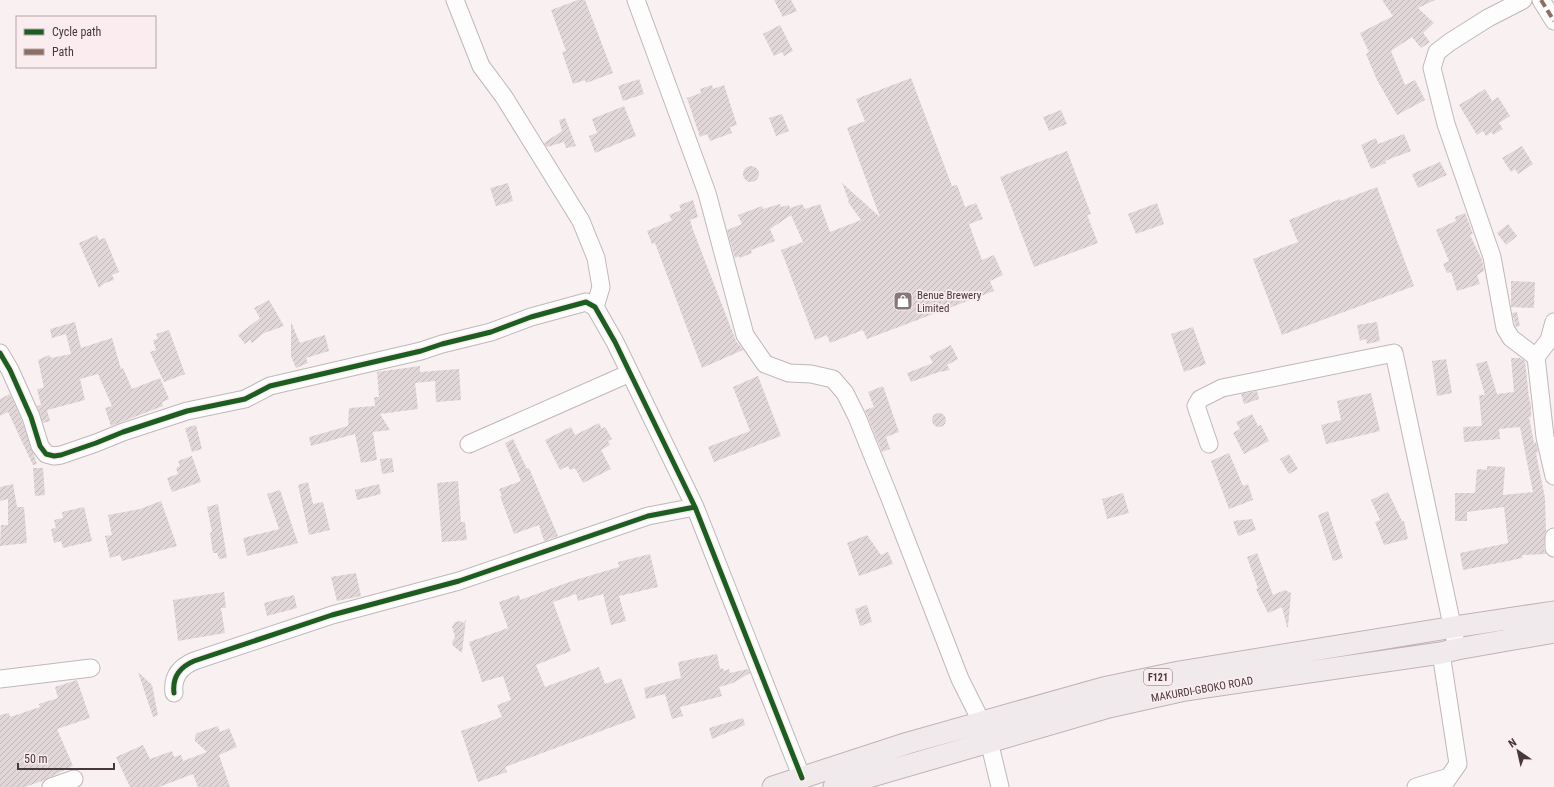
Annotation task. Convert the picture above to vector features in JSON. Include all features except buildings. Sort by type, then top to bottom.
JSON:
[{"type":"main road","name":"F121","points":[[773,787],[981,721],[1103,688],[1179,672],[1554,612]]},
{"type":"main road","name":"MAKURDI-GBOKO ROAD","points":[[834,787],[989,741],[1109,708],[1185,690],[1449,651],[1554,632]]},
{"type":"street","points":[[455,0],[481,66],[504,98],[581,221],[596,258],[601,287],[595,307]]},
{"type":"street","points":[[636,0],[707,192],[745,335],[765,364],[789,372],[811,374],[833,379],[845,393],[857,417],[889,496],[960,679],[981,721],[989,741],[1000,787]]},
{"type":"street","points":[[1524,0],[1488,18],[1450,42],[1437,52],[1432,68],[1446,124],[1492,257],[1505,328],[1511,338],[1536,357]]},
{"type":"street","points":[[1541,0],[1554,21]]},
{"type":"street","points":[[0,353],[10,370],[31,417],[40,446],[46,454],[54,456],[61,455],[123,432],[187,411],[245,399],[270,386],[421,351],[442,344],[491,332],[531,317],[586,302],[595,307],[615,342],[695,507],[802,778]]},
{"type":"street","points":[[1554,322],[1550,340],[1536,357],[1545,437],[1554,476]]},
{"type":"street","points":[[1209,444],[1196,406],[1200,399],[1222,388],[1394,353],[1454,627],[1449,651],[1458,764],[1446,782],[1416,787]]},
{"type":"street","points":[[469,444],[630,373]]},
{"type":"street","points":[[174,693],[175,681],[180,670],[194,661],[332,615],[459,581],[648,516],[695,507]]},
{"type":"street","points":[[1554,537],[1554,548]]},
{"type":"street","points":[[0,679],[91,668]]},
{"type":"street","points":[[51,787],[74,779]]},
{"type":"marked path","points":[[1541,0],[1554,21]]},
{"type":"cycle path","points":[[0,353],[10,370],[31,417],[40,446],[46,454],[54,456],[61,455],[123,432],[187,411],[245,399],[270,386],[421,351],[442,344],[491,332],[531,317],[586,302],[595,307],[615,342],[695,507],[802,778]]},
{"type":"cycle path","points":[[174,693],[174,682],[178,673],[185,666],[194,661],[332,615],[459,581],[648,516],[695,507]]},
{"type":"place","name":"Benue Brewery Limited","points":[[903,301]]}]
